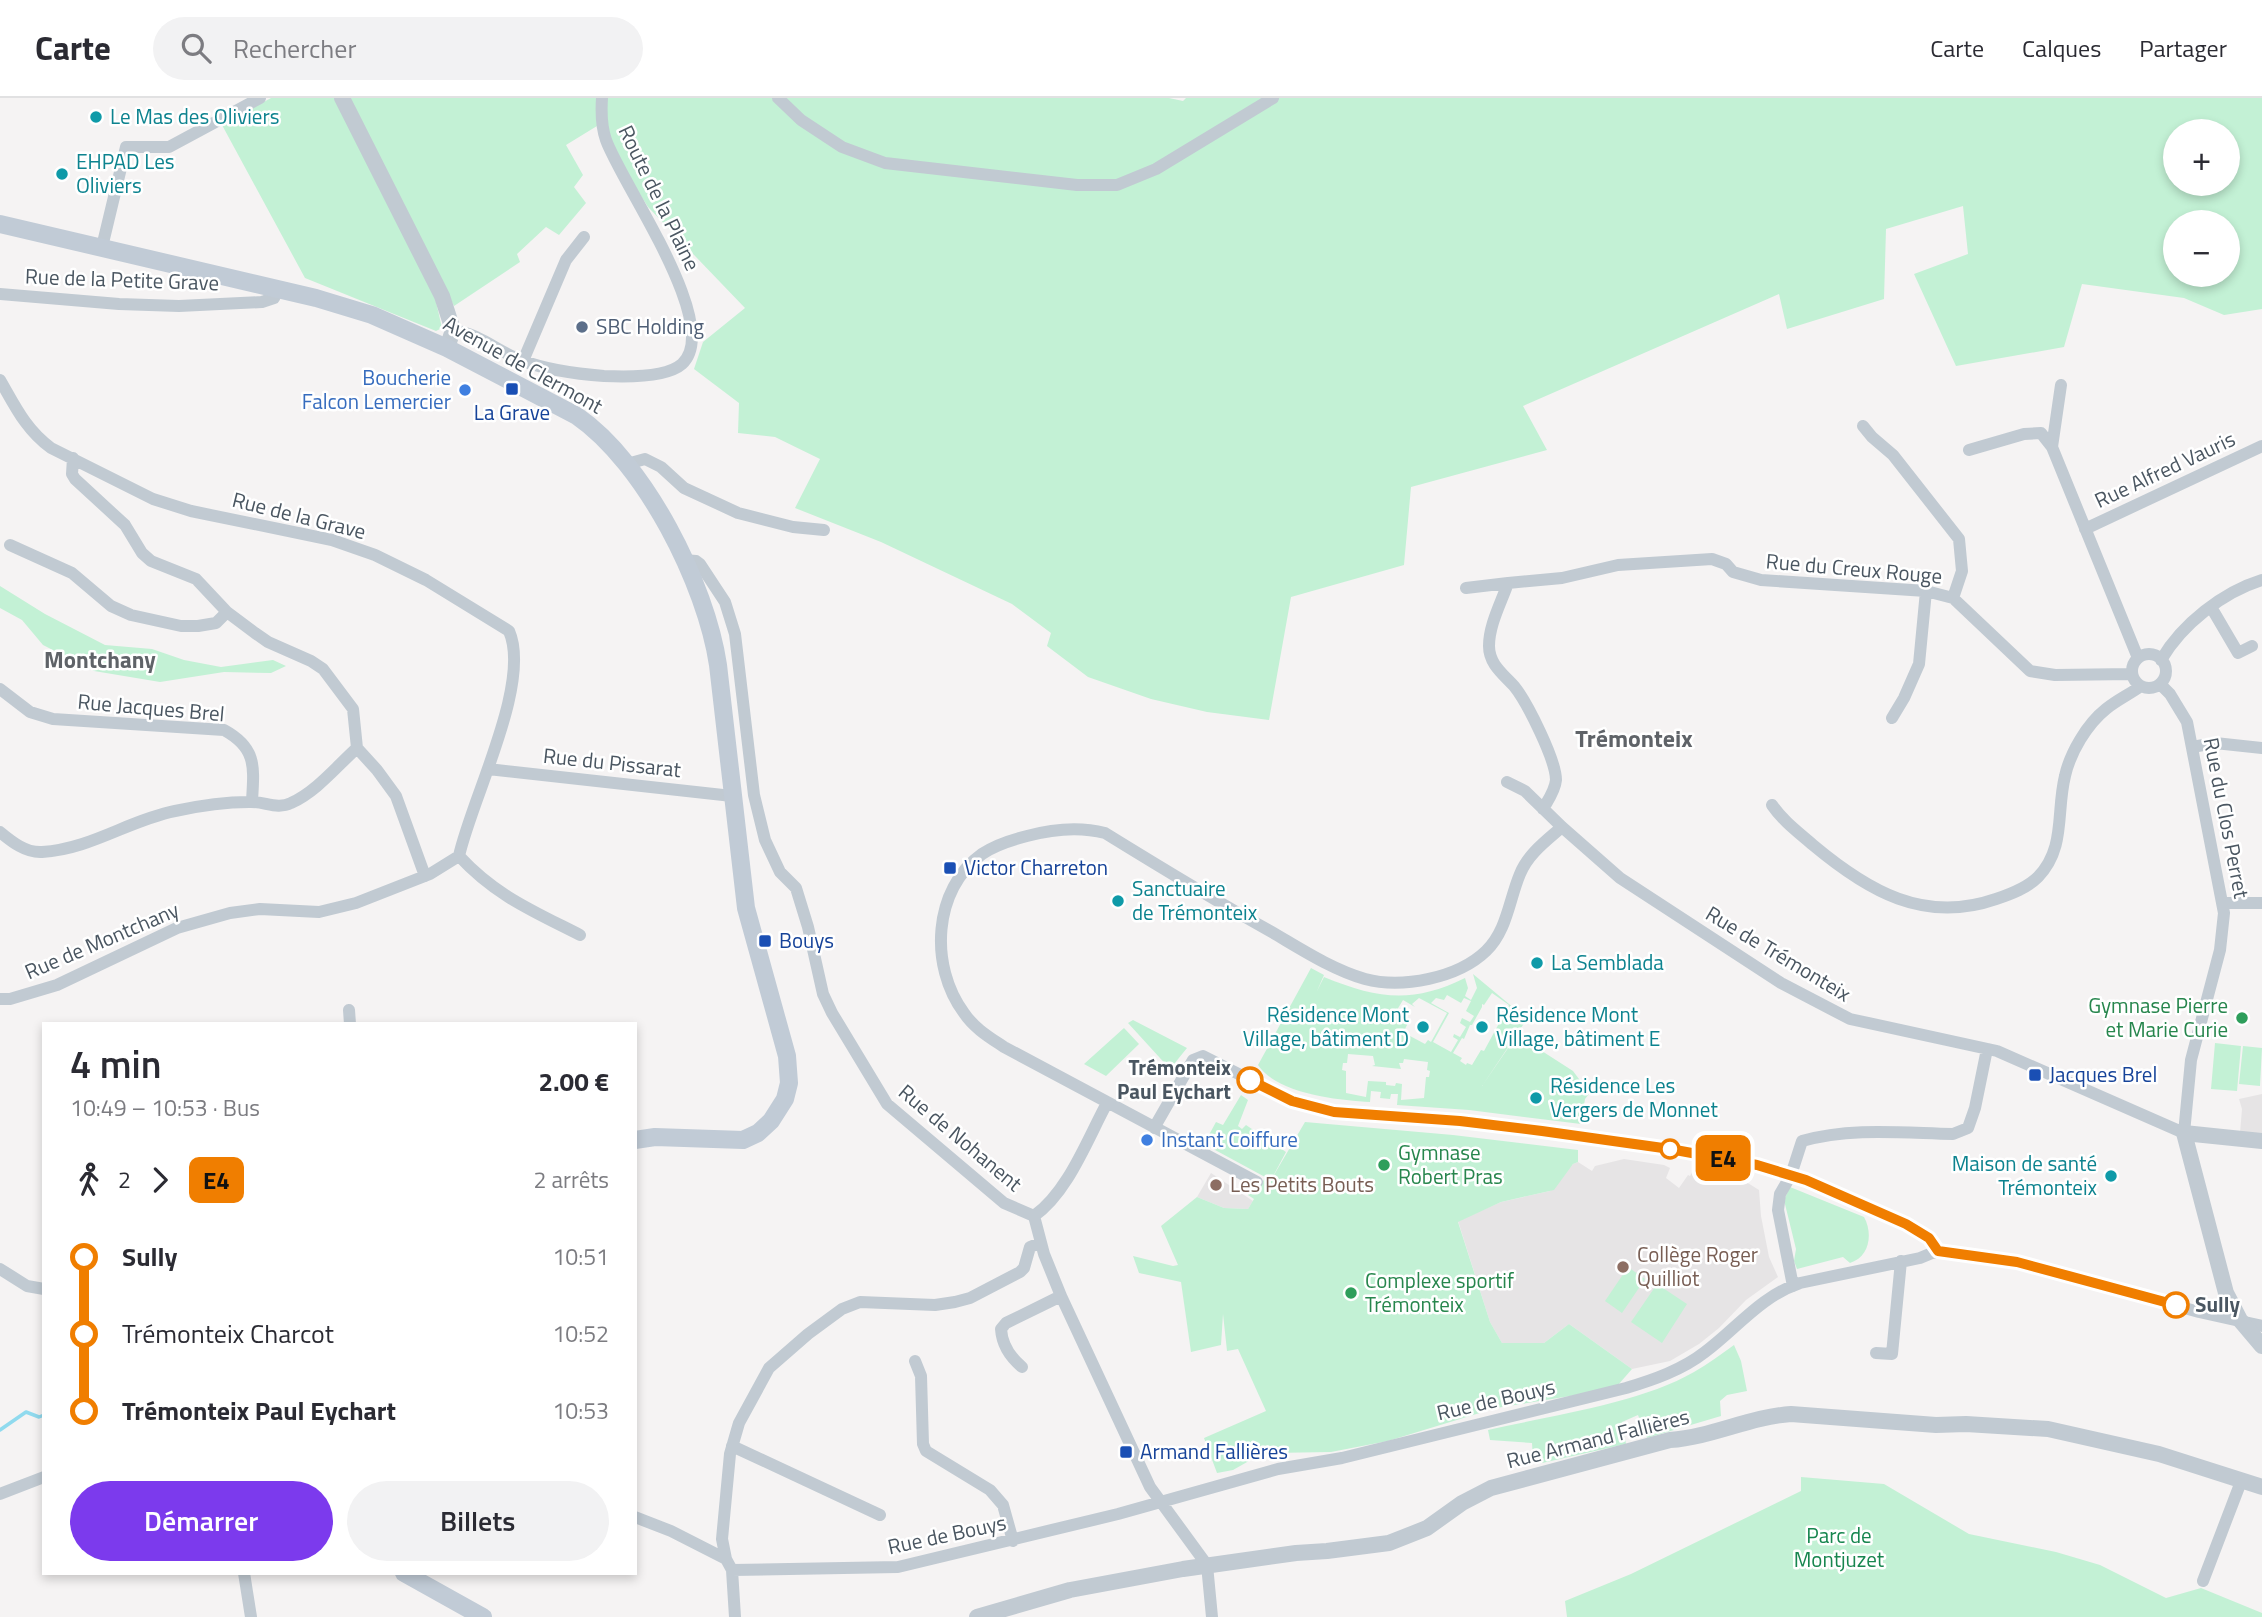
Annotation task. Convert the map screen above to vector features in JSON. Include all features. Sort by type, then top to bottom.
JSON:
[{"type":"main road","name":"Avenue de Clermont","points":[[0,224],[334,302],[372,315],[447,348],[577,415],[593,427],[628,464],[645,487],[702,601],[715,647],[746,908],[788,1056],[789,1083],[777,1114],[765,1128],[743,1140],[655,1137],[637,1140]]},
{"type":"main road","points":[[408,1575],[483,1617]]},
{"type":"street","points":[[102,247],[126,147],[169,147],[260,98]]},
{"type":"street","points":[[342,98],[442,296],[453,330],[447,348]]},
{"type":"street","name":"Route de la Plaine","points":[[453,330],[471,333],[523,361],[551,370],[603,376],[636,376],[674,369],[684,362],[691,351],[692,340],[683,293],[670,262],[607,142],[600,114],[601,98]]},
{"type":"street","points":[[778,98],[801,120],[842,147],[885,163],[1077,185],[1117,185],[1156,169],[1273,98]]},
{"type":"street","points":[[523,361],[566,260],[584,237]]},
{"type":"street","name":"Rue de la Petite Grave","points":[[0,294],[179,306],[262,302],[274,298],[278,289]]},
{"type":"street","name":"Rue de la Grave","points":[[0,380],[27,428],[51,448],[153,499],[191,511],[332,540],[375,555],[426,580],[509,631],[515,644],[514,666],[505,714],[459,856]]},
{"type":"street","points":[[2052,447],[2061,385]]},
{"type":"street","points":[[1863,426],[1893,455],[1959,539],[1962,572],[1953,598]]},
{"type":"street","points":[[1969,450],[2024,434],[2041,433],[2052,447],[2138,658]]},
{"type":"street","name":"Rue Alfred Vauris","points":[[2085,529],[2262,446]]},
{"type":"street","points":[[73,458],[72,474],[75,480],[125,525],[142,553],[151,561],[196,579],[227,612],[268,642],[323,669],[353,709],[357,748],[396,796],[425,876]]},
{"type":"street","points":[[628,464],[645,459],[661,467],[684,488],[738,513],[793,527],[824,530]]},
{"type":"street","points":[[10,545],[72,573],[111,606],[131,615],[181,626],[198,626],[216,623],[227,612]]},
{"type":"street","name":"Rue du Creux Rouge","points":[[1466,588],[1562,578],[1618,565],[1713,559],[1726,564],[1733,572],[1761,580],[1926,591],[1953,598],[2030,671],[2055,675],[2132,674]]},
{"type":"street","name":"Rue de Nohanent","points":[[682,560],[700,564],[725,602],[739,660],[752,783],[765,840],[780,872],[796,888],[823,994],[832,1013],[887,1104],[1004,1203],[1034,1216],[1040,1243],[1061,1296],[1138,1461],[1159,1501],[1207,1565]]},
{"type":"street","points":[[2161,660],[2177,637],[2211,607],[2262,579]]},
{"type":"street","points":[[1508,583],[1493,624],[1489,645],[1491,658],[1498,671],[1525,702],[1554,768],[1555,788],[1543,809]]},
{"type":"street","points":[[1892,718],[1919,664],[1926,591]]},
{"type":"street","points":[[2211,607],[2238,653],[2252,646]]},
{"type":"street","points":[[2147,654],[2161,660],[2165,675],[2160,684],[2151,688],[2141,686],[2132,674],[2134,663],[2147,654]]},
{"type":"street","name":"Rue du Clos Perret","points":[[2160,684],[2170,694],[2187,722],[2224,913],[2220,950],[2192,1060],[2184,1133]]},
{"type":"street","points":[[1772,805],[1780,818],[1836,865],[1867,885],[1893,897],[1921,906],[1940,908],[1988,902],[2028,885],[2048,864],[2057,845],[2065,775],[2078,745],[2105,710],[2141,686]]},
{"type":"street","name":"Rue Jacques Brel","points":[[0,689],[30,712],[53,719],[224,730],[245,744],[251,755],[254,772],[252,801]]},
{"type":"street","points":[[2192,747],[2215,743],[2262,748]]},
{"type":"street","points":[[0,832],[15,844],[31,851],[43,852],[99,840],[140,820],[175,811],[252,801],[272,806],[289,804],[304,795],[357,748]]},
{"type":"street","name":"Rue du Pissarat","points":[[488,769],[732,796]]},
{"type":"street","name":"Rue de Trémonteix","points":[[1507,782],[1525,791],[1620,878],[1742,958],[1850,1019],[2012,1056],[2184,1133]]},
{"type":"street","points":[[1257,1182],[1004,1047],[976,1028],[963,1012],[944,972],[941,930],[951,890],[969,865],[989,850],[1014,840],[1060,828],[1090,829],[1105,833],[1216,901],[1325,962],[1367,979],[1391,982],[1422,980],[1451,971],[1487,951],[1501,930],[1520,874],[1529,857],[1562,827]]},
{"type":"street","points":[[459,856],[479,877],[499,892],[580,935]]},
{"type":"street","name":"Rue de Montchany","points":[[0,999],[10,999],[57,985],[177,928],[230,913],[260,909],[319,912],[356,903],[425,876],[459,856]]},
{"type":"street","points":[[2223,903],[2262,903]]},
{"type":"street","points":[[1793,1286],[1778,1210],[1780,1194],[1791,1175],[1802,1141],[1825,1134],[1849,1132],[1953,1134],[1968,1128],[1975,1108],[1987,1049]]},
{"type":"street","points":[[1154,1128],[1193,1060],[1203,1056],[1292,1101],[1310,1107],[1344,1113],[1501,1126],[1670,1149],[1738,1161],[1791,1175],[1906,1224],[1929,1238],[1938,1251]]},
{"type":"street","points":[[1034,1216],[1059,1192],[1107,1103]]},
{"type":"street","points":[[2262,1141],[2184,1133],[2226,1293],[2240,1320],[2262,1346]]},
{"type":"street","points":[[735,1617],[729,1564],[722,1539],[723,1508],[732,1446],[739,1423],[769,1368],[842,1310],[860,1302],[935,1305],[970,1298],[1020,1272],[1024,1268],[1030,1247],[1040,1243]]},
{"type":"street","name":"Rue de Bouys","points":[[637,1518],[671,1531],[729,1564],[898,1567],[1129,1511],[1278,1468],[1342,1458],[1657,1378],[1703,1354],[1760,1304],[1783,1289],[1920,1258],[1938,1251],[2017,1262],[2191,1310],[2262,1326]]},
{"type":"street","points":[[1876,1353],[1892,1354],[1901,1261]]},
{"type":"street","points":[[0,1269],[27,1286],[42,1289]]},
{"type":"street","points":[[1022,1367],[1010,1357],[1000,1329],[1061,1296]]},
{"type":"street","points":[[915,1362],[921,1376],[923,1444],[926,1451],[990,1490],[1003,1505],[1013,1541]]},
{"type":"street","name":"Rue Armand Fallières","points":[[977,1617],[1070,1590],[1207,1565],[1389,1543],[1427,1528],[1468,1499],[1491,1488],[1776,1415],[2048,1429],[2159,1454],[2262,1487]]},
{"type":"street","points":[[732,1446],[880,1515]]},
{"type":"street","points":[[0,1494],[42,1478]]},
{"type":"street","points":[[2203,1581],[2242,1479]]},
{"type":"street","points":[[1207,1565],[1212,1617]]},
{"type":"street","points":[[244,1575],[251,1617]]},
{"type":"shaded area","points":[[2262,1094],[2262,1135],[2240,1133],[2242,1109],[2239,1099]]},
{"type":"shaded area","name":"Collège Roger Quilliot","points":[[1624,1159],[1670,1168],[1666,1178],[1679,1188],[1697,1164],[1743,1173],[1743,1180],[1759,1190],[1769,1257],[1778,1277],[1746,1300],[1699,1344],[1670,1361],[1632,1369],[1569,1324],[1544,1343],[1502,1343],[1490,1322],[1458,1221],[1501,1202],[1550,1191],[1573,1164],[1578,1162],[1592,1171],[1595,1166]]},
{"type":"shaded area","name":"Les Petits Bouts","points":[[1211,1173],[1253,1201],[1248,1209],[1224,1208],[1197,1197]]},
{"type":"green space","points":[[271,98],[335,98],[434,293],[442,328],[436,331],[305,278],[222,125]]},
{"type":"green space","points":[[350,98],[1169,98],[1183,101],[1186,98],[2262,98],[2262,309],[2224,315],[2184,298],[2082,284],[2064,347],[1956,366],[1914,274],[1968,254],[1963,206],[1886,229],[1884,299],[1787,329],[1779,294],[1523,406],[1547,450],[1411,487],[1404,565],[1291,597],[1269,720],[1207,712],[1151,699],[1088,677],[1047,646],[1051,633],[1012,604],[881,542],[795,508],[820,459],[775,437],[738,433],[739,403],[694,369],[703,342],[745,308],[648,207],[597,126],[566,145],[583,175],[574,187],[586,203],[559,235],[546,227],[517,254],[520,262],[454,306]]},
{"type":"green space","points":[[0,586],[45,614],[105,645],[152,649],[184,660],[221,667],[273,660],[286,666],[271,673],[224,672],[160,682],[94,671],[43,645],[22,620],[0,608]]},
{"type":"green space","points":[[1311,968],[1324,975],[1317,991],[1324,977],[1361,990],[1395,996],[1428,992],[1465,978],[1468,988],[1465,996],[1471,1000],[1477,988],[1473,974],[1527,1019],[1482,1086],[1517,1035],[1573,1071],[1582,1083],[1574,1083],[1573,1086],[1584,1088],[1589,1094],[1585,1099],[1581,1124],[1469,1110],[1397,1105],[1398,1094],[1391,1094],[1390,1099],[1380,1098],[1381,1092],[1371,1091],[1370,1102],[1309,1094],[1279,1083],[1258,1065]],"holes":[[[1492,993],[1509,1005],[1484,1051],[1481,1050],[1472,1065],[1466,1065],[1460,1061],[1462,1058],[1453,1053],[1462,1038],[1464,1039],[1482,1004],[1484,1005]],[[1447,995],[1461,1003],[1464,998],[1471,1001],[1466,1011],[1474,1016],[1470,1022],[1462,1018],[1460,1023],[1466,1027],[1460,1037],[1454,1034],[1453,1037],[1458,1040],[1451,1052],[1433,1042],[1449,1013],[1431,1003],[1436,998],[1444,1000]],[[1419,998],[1447,1013],[1431,1042],[1428,1040],[1425,1044],[1402,1035],[1410,1019],[1397,1010],[1403,1000],[1415,1007],[1412,1004]],[[1348,1054],[1373,1056],[1375,1065],[1372,1066],[1401,1069],[1399,1063],[1403,1063],[1404,1059],[1428,1062],[1427,1070],[1430,1071],[1429,1077],[1426,1077],[1424,1098],[1401,1100],[1402,1084],[1386,1085],[1386,1082],[1368,1081],[1366,1097],[1346,1093],[1346,1071],[1342,1070],[1343,1063],[1347,1063]]]},
{"type":"green space","points":[[1133,1020],[1187,1048],[1170,1069],[1128,1023]]},
{"type":"green space","points":[[1124,1028],[1139,1044],[1106,1076],[1084,1064]]},
{"type":"green space","points":[[2215,1043],[2241,1046],[2237,1091],[2211,1089]]},
{"type":"green space","points":[[2243,1046],[2262,1048],[2260,1086],[2239,1084]]},
{"type":"green space","name":"Complexe sportif Trémonteix","points":[[1241,1095],[1248,1100],[1238,1126],[1242,1129],[1246,1125],[1286,1152],[1271,1180],[1305,1122],[1453,1135],[1578,1150],[1578,1162],[1573,1164],[1554,1190],[1501,1202],[1458,1222],[1490,1322],[1502,1343],[1544,1343],[1569,1324],[1632,1369],[1618,1385],[1595,1392],[1496,1408],[1388,1441],[1331,1452],[1272,1453],[1256,1457],[1233,1470],[1217,1473],[1204,1438],[1266,1411],[1238,1349],[1227,1351],[1223,1314],[1221,1345],[1191,1352],[1181,1282],[1139,1273],[1133,1256],[1178,1265],[1161,1226],[1197,1197],[1224,1208],[1248,1209],[1254,1199],[1248,1195],[1254,1185],[1260,1188],[1265,1177],[1204,1144],[1216,1122],[1223,1125]]},
{"type":"green space","points":[[1790,1187],[1864,1217],[1869,1237],[1862,1256],[1850,1263],[1843,1257],[1797,1269],[1794,1261],[1796,1249],[1784,1200]]},
{"type":"green space","points":[[1628,1267],[1645,1279],[1622,1313],[1605,1301]]},
{"type":"green space","points":[[1657,1284],[1687,1304],[1662,1343],[1631,1322]]},
{"type":"green space","points":[[1734,1345],[1741,1361],[1747,1391],[1727,1395],[1720,1401],[1721,1416],[1647,1438],[1638,1415],[1622,1422],[1626,1444],[1542,1463],[1533,1459],[1532,1443],[1490,1440],[1488,1430],[1622,1400],[1672,1383],[1699,1369]]},
{"type":"green space","name":"Parc de Montjuzet","points":[[1801,1477],[1884,1484],[1969,1534],[2056,1552],[2100,1565],[2166,1598],[2201,1588],[2262,1613],[2262,1617],[1567,1617],[1565,1601],[1631,1574],[1801,1491]]},
{"type":"waterway","points":[[0,1430],[26,1412],[42,1416]]},
{"type":"bus line","name":"E4","points":[[1250,1080],[1292,1101],[1334,1112],[1460,1121],[1542,1131],[1670,1149],[1757,1165],[1806,1180],[1906,1224],[1929,1238],[1938,1251],[2017,1262],[2176,1305]]},
{"type":"place","name":"Le Mas des Oliviers","points":[[96,117]]},
{"type":"place","name":"EHPAD Les Oliviers","points":[[62,174]]},
{"type":"place","name":"SBC Holding","points":[[582,327]]},
{"type":"place","name":"La Grave","points":[[512,389]]},
{"type":"place","name":"Boucherie Falcon Lemercier","points":[[465,390]]},
{"type":"place","name":"Victor Charreton","points":[[950,868]]},
{"type":"place","name":"Sanctuaire de Trémonteix","points":[[1118,901]]},
{"type":"place","name":"Bouys","points":[[765,941]]},
{"type":"place","name":"La Semblada","points":[[1537,963]]},
{"type":"place","name":"Gymnase Pierre et Marie Curie","points":[[2242,1018]]},
{"type":"place","name":"Résidence Mont Village, bâtiment D","points":[[1423,1027]]},
{"type":"place","name":"Résidence Mont Village, bâtiment E","points":[[1482,1027]]},
{"type":"place","name":"Jacques Brel","points":[[2035,1075]]},
{"type":"place","name":"Trémonteix Paul Eychart","points":[[1250,1080]]},
{"type":"place","name":"Résidence Les Vergers de Monnet","points":[[1536,1098]]},
{"type":"place","name":"Instant Coiffure","points":[[1147,1140]]},
{"type":"place","name":"Gymnase Robert Pras","points":[[1384,1165]]},
{"type":"place","name":"Maison de santé Trémonteix","points":[[2111,1176]]},
{"type":"place","name":"Les Petits Bouts","points":[[1216,1185]]},
{"type":"place","name":"Collège Roger Quilliot","points":[[1623,1267]]},
{"type":"place","name":"Complexe sportif Trémonteix","points":[[1351,1293]]},
{"type":"place","name":"Sully","points":[[2176,1305]]},
{"type":"place","name":"Armand Fallières","points":[[1126,1452]]},
{"type":"district","name":"Montchany","points":[[100,660]]},
{"type":"district","name":"Trémonteix","points":[[1634,739]]}]
